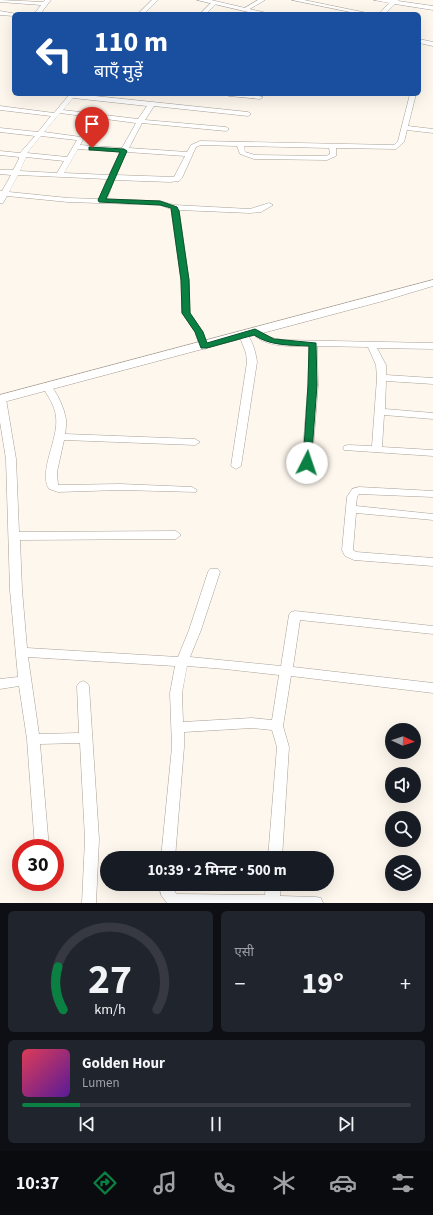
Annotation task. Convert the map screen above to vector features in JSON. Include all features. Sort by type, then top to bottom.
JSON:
[{"type":"street","points":[[0,0],[46,2]]},
{"type":"street","points":[[143,12],[155,0]]},
{"type":"street","points":[[201,0],[251,11],[262,0]]},
{"type":"street","points":[[296,0],[359,12]]},
{"type":"street","points":[[377,0],[433,8]]},
{"type":"street","points":[[38,12],[46,2]]},
{"type":"street","points":[[384,12],[394,2]]},
{"type":"street","points":[[205,12],[214,3]]},
{"type":"street","points":[[0,13],[12,14]]},
{"type":"street","points":[[421,42],[433,44]]},
{"type":"street","points":[[71,96],[22,155],[23,159],[1,196],[160,203],[174,207],[250,211],[258,210],[269,205]]},
{"type":"street","points":[[81,96],[248,114]]},
{"type":"street","points":[[250,96],[260,97]]},
{"type":"street","points":[[0,172],[14,174],[162,180],[176,179],[196,144],[240,143],[396,147],[401,142],[413,96]]},
{"type":"street","points":[[102,200],[111,177],[139,121],[152,104]]},
{"type":"street","points":[[0,108],[226,129]]},
{"type":"street","points":[[405,128],[433,131]]},
{"type":"street","points":[[0,130],[79,138],[76,148],[59,176]]},
{"type":"street","points":[[240,143],[242,153],[254,157],[327,158],[334,155],[332,145]]},
{"type":"street","points":[[76,148],[189,154]]},
{"type":"street","points":[[0,153],[70,159]]},
{"type":"street","points":[[174,207],[176,211],[185,280],[186,313],[199,332],[204,347]]},
{"type":"street","points":[[41,839],[34,739],[24,681],[16,590],[11,459],[0,399],[204,347],[433,283]]},
{"type":"street","points":[[255,332],[264,338],[273,341],[313,344],[433,346]]},
{"type":"street","points":[[236,466],[252,362],[251,353],[243,335]]},
{"type":"street","points":[[307,463],[313,385],[313,344]]},
{"type":"street","points":[[371,345],[381,364],[382,378],[376,449]]},
{"type":"street","points":[[382,378],[433,381]]},
{"type":"street","points":[[47,386],[61,416],[60,437],[52,470],[51,483],[53,487],[58,489],[120,487],[192,490]]},
{"type":"street","points":[[380,412],[433,416]]},
{"type":"street","points":[[60,437],[195,442]]},
{"type":"street","points":[[348,448],[433,453]]},
{"type":"street","points":[[433,494],[359,490],[354,492],[350,509],[347,550],[354,556],[433,562]]},
{"type":"street","points":[[350,509],[433,517]]},
{"type":"street","points":[[15,536],[176,535]]},
{"type":"street","points":[[169,851],[178,747],[176,693],[182,661],[195,630],[214,572]]},
{"type":"street","points":[[276,851],[283,747],[278,726],[295,615],[433,630]]},
{"type":"street","points":[[21,652],[225,664],[433,688]]},
{"type":"street","points":[[0,684],[24,681]]},
{"type":"street","points":[[83,686],[92,839],[89,903]]},
{"type":"street","points":[[177,727],[252,723],[278,726]]},
{"type":"street","points":[[34,739],[86,738]]},
{"type":"street","points":[[167,891],[168,895],[174,900],[210,902],[316,903]]},
{"type":"street","points":[[272,902],[273,891]]},
{"type":"route","points":[[92,148],[124,151],[111,177],[102,200],[160,203],[169,204],[174,207],[176,211],[185,280],[186,313],[199,332],[204,347],[255,332],[264,338],[273,341],[313,344],[313,385],[307,463]]}]
